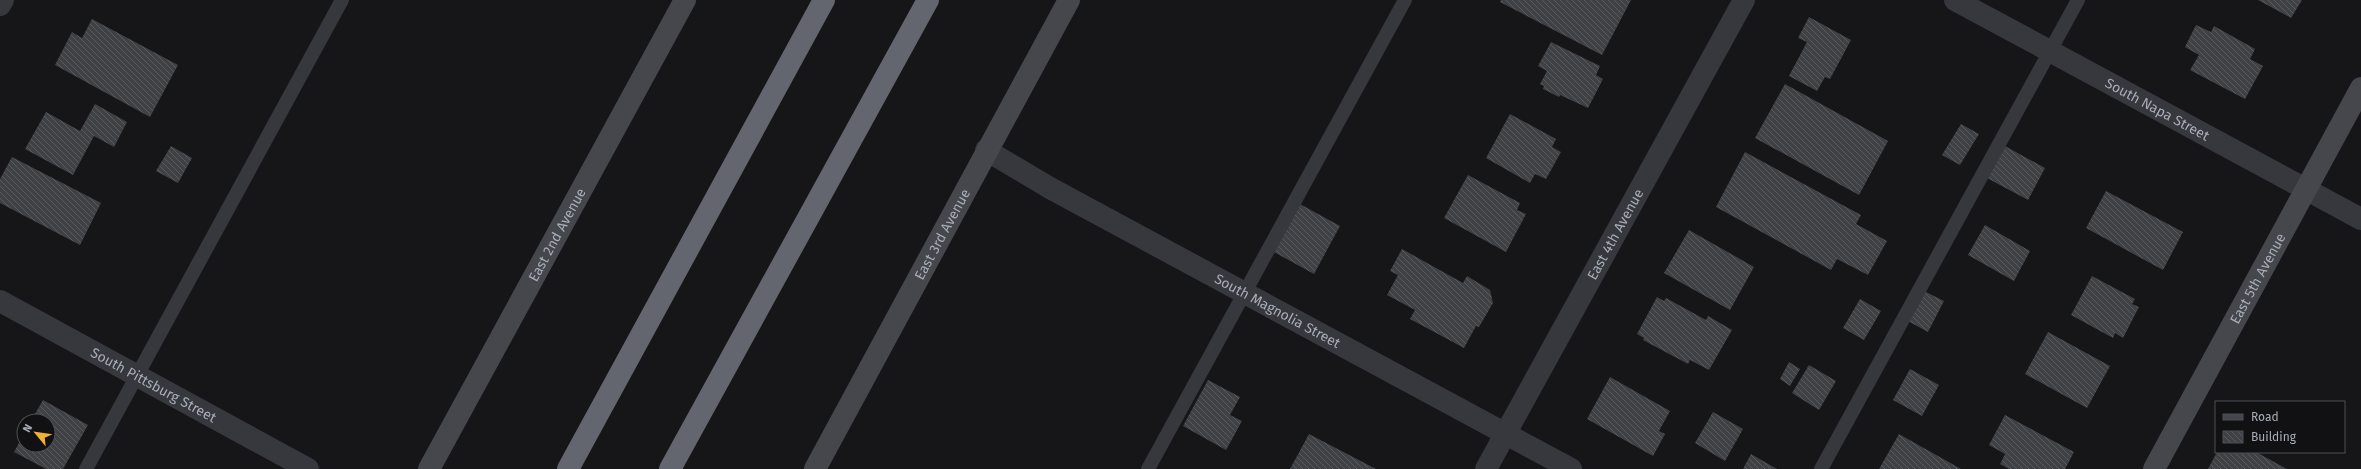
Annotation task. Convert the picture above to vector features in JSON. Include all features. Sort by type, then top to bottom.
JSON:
[{"type":"highway","points":[[568,469],[824,0]]},
{"type":"highway","points":[[670,469],[928,0]]},
{"type":"street","points":[[0,5],[3,0]]},
{"type":"street","name":"East 2nd Avenue","points":[[429,469],[685,0]]},
{"type":"street","name":"East 3rd Avenue","points":[[815,469],[986,150],[1069,0]]},
{"type":"street","name":"East 4th Avenue","points":[[1486,469],[1744,0]]},
{"type":"street","name":"South Napa Street","points":[[1955,0],[2361,219]]},
{"type":"street","name":"East 5th Avenue","points":[[2154,469],[2361,88]]},
{"type":"street","name":"South Magnolia Street","points":[[986,150],[1050,188],[1571,469]]},
{"type":"street","name":"South Pittsburg Street","points":[[0,301],[308,469]]},
{"type":"lane","points":[[86,469],[342,0]]},
{"type":"lane","points":[[1148,469],[1243,292],[1405,0]]},
{"type":"lane","points":[[1821,469],[2078,0]]},
{"type":"building","points":[[1501,0],[1631,0],[1602,55],[1500,2]]},
{"type":"building","points":[[2258,0],[2302,0],[2291,18]]},
{"type":"building","points":[[1809,17],[1851,40],[1830,79],[1825,77],[1817,91],[1789,76],[1807,42],[1798,38]]},
{"type":"building","points":[[92,19],[178,65],[150,117],[55,65],[72,32],[82,38]]},
{"type":"building","points":[[2196,25],[2211,32],[2214,26],[2255,49],[2250,59],[2263,66],[2245,99],[2190,70],[2199,55],[2185,47]]},
{"type":"building","points":[[1551,42],[1600,66],[1596,75],[1603,79],[1588,108],[1543,89],[1544,86],[1540,84],[1547,71],[1538,66]]},
{"type":"building","points":[[1785,84],[1888,141],[1859,195],[1755,138]]},
{"type":"building","points":[[95,104],[127,122],[114,147],[94,136],[73,175],[25,149],[46,112],[80,131]]},
{"type":"building","points":[[1510,114],[1556,139],[1552,147],[1561,152],[1546,179],[1535,174],[1530,183],[1486,158]]},
{"type":"building","points":[[1961,124],[1979,134],[1960,165],[1942,155]]},
{"type":"building","points":[[171,146],[192,158],[178,183],[156,171]]},
{"type":"building","points":[[2005,146],[2045,168],[2028,200],[1987,178]]},
{"type":"building","points":[[1745,152],[1861,215],[1856,224],[1887,241],[1868,275],[1837,259],[1831,270],[1716,207]]},
{"type":"building","points":[[12,157],[101,203],[80,245],[0,203],[0,179]]},
{"type":"building","points":[[1468,175],[1520,203],[1517,210],[1526,214],[1506,252],[1444,218]]},
{"type":"building","points":[[2106,191],[2183,232],[2163,270],[2086,228]]},
{"type":"building","points":[[1300,204],[1340,226],[1314,274],[1274,252]]},
{"type":"building","points":[[1985,225],[2030,251],[2014,281],[1968,255]]},
{"type":"building","points":[[1689,230],[1754,267],[1730,310],[1664,273]]},
{"type":"building","points":[[1402,249],[1463,283],[1467,276],[1490,290],[1493,303],[1479,327],[1476,326],[1464,348],[1410,319],[1415,310],[1387,295],[1398,275],[1390,271]]},
{"type":"building","points":[[2092,276],[2135,299],[2132,304],[2139,307],[2123,338],[2115,333],[2113,338],[2071,315]]},
{"type":"building","points":[[1922,290],[1944,301],[1928,332],[1906,320]]},
{"type":"building","points":[[1657,297],[1664,301],[1666,298],[1706,320],[1708,316],[1732,330],[1709,370],[1690,360],[1688,364],[1643,340],[1644,338],[1637,334]]},
{"type":"building","points":[[1860,299],[1881,311],[1864,340],[1843,328]]},
{"type":"building","points":[[2048,332],[2110,366],[2087,408],[2025,374]]},
{"type":"building","points":[[1789,362],[1800,369],[1790,386],[1780,379]]},
{"type":"building","points":[[1809,365],[1836,381],[1819,410],[1792,393]]},
{"type":"building","points":[[1910,369],[1939,385],[1922,416],[1893,400]]},
{"type":"building","points":[[1610,377],[1670,411],[1659,431],[1665,434],[1653,456],[1587,419]]},
{"type":"building","points":[[1208,380],[1240,397],[1230,415],[1242,421],[1226,450],[1183,426]]},
{"type":"building","points":[[43,400],[88,425],[63,469],[46,469],[14,452],[16,448],[16,453],[56,453],[56,413],[36,413]]},
{"type":"building","points":[[1713,412],[1743,429],[1725,461],[1695,443]]},
{"type":"building","points":[[2005,415],[2074,452],[2065,469],[2009,469],[2000,464],[2005,454],[1989,445]]},
{"type":"building","points":[[1309,434],[1376,469],[1290,469]]},
{"type":"building","points":[[1899,434],[1961,469],[1879,469]]},
{"type":"building","points":[[2216,453],[2258,453],[2287,469],[2208,469]]},
{"type":"building","points":[[1751,454],[1777,469],[1743,469]]}]
